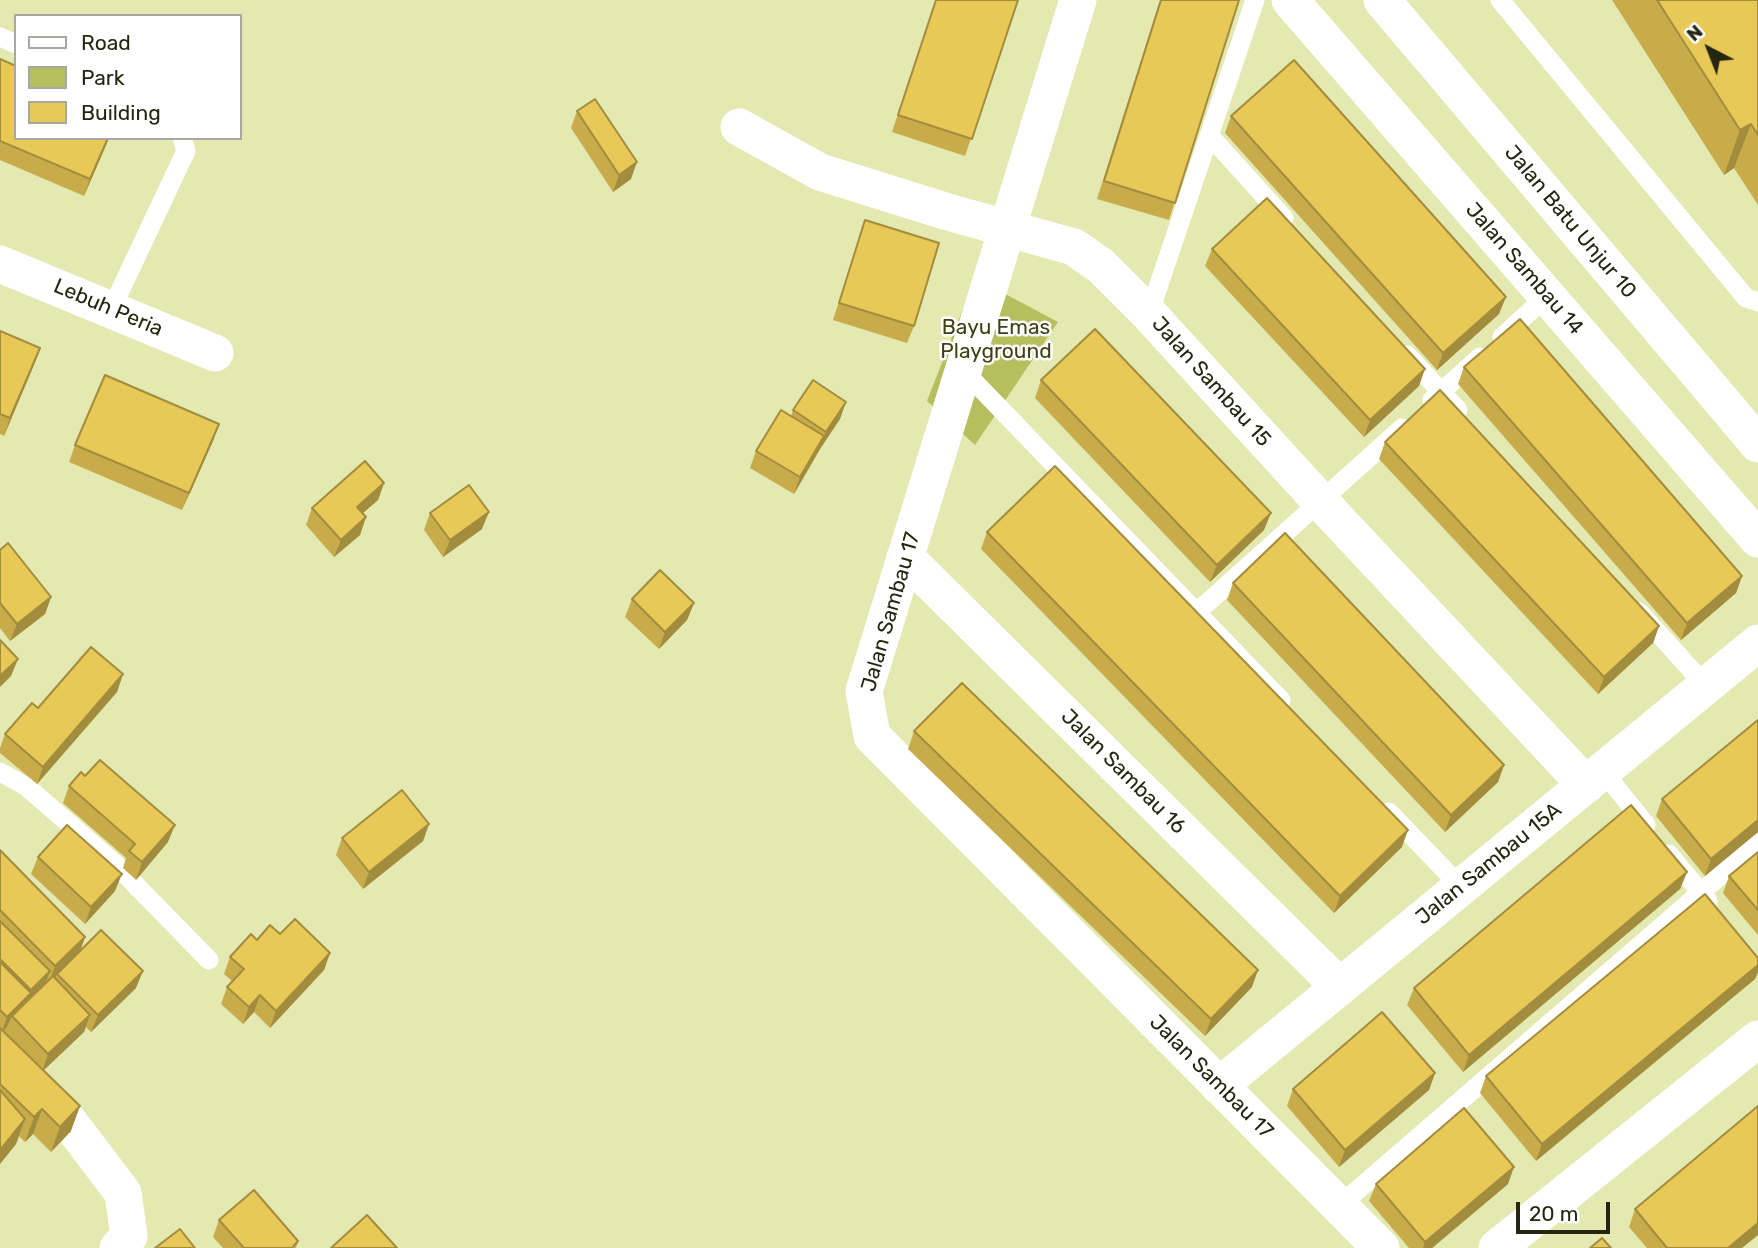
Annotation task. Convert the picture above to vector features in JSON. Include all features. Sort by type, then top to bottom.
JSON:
[{"type":"street","name":"Jalan Sambau 17","points":[[1078,0],[864,691],[872,736],[1381,1248]]},
{"type":"street","name":"Jalan Sambau 14","points":[[1290,0],[1758,539]]},
{"type":"street","name":"Jalan Batu Unjur 10","points":[[1382,0],[1758,444]]},
{"type":"street","name":"Jalan Sambau 15","points":[[739,127],[820,172],[1074,247],[1101,266],[1149,314],[1320,501],[1595,778]]},
{"type":"street","name":"Lebuh Peria","points":[[0,264],[215,353]]},
{"type":"street","name":"Jalan Sambau 16","points":[[905,557],[1339,987]]},
{"type":"street","name":"Jalan Sambau 15A","points":[[1219,1086],[1758,643]]},
{"type":"street","points":[[1497,1248],[1758,1039]]},
{"type":"street","points":[[0,1056],[18,1076],[66,1118],[123,1193],[129,1236],[118,1248]]},
{"type":"lane","points":[[1149,314],[1255,0]]},
{"type":"lane","points":[[1500,0],[1746,298],[1758,302]]},
{"type":"lane","points":[[1210,136],[1293,228]]},
{"type":"lane","points":[[111,310],[186,151],[183,140]]},
{"type":"lane","points":[[1197,612],[1548,296]]},
{"type":"lane","points":[[1395,341],[1468,422]]},
{"type":"lane","points":[[964,370],[1291,710]]},
{"type":"lane","points":[[1624,595],[1706,686]]},
{"type":"lane","points":[[0,772],[27,787],[114,863],[209,960]]},
{"type":"lane","points":[[1595,778],[1717,911]]},
{"type":"lane","points":[[1376,799],[1461,887]]},
{"type":"lane","points":[[1339,1206],[1758,843]]},
{"type":"green space","name":"Bayu Emas Playground","points":[[975,278],[1058,322],[975,445],[927,401]]},
{"type":"building","points":[[936,0],[1018,0],[972,139],[898,115]]},
{"type":"building","points":[[1161,0],[1239,0],[1175,203],[1104,181]]},
{"type":"building","points":[[1657,0],[1758,0],[1758,135],[1751,124],[1740,130]]},
{"type":"building","points":[[0,59],[14,65],[14,140],[107,140],[90,179],[0,141]]},
{"type":"building","points":[[1294,60],[1506,297],[1443,353],[1231,116]]},
{"type":"building","points":[[595,99],[637,162],[619,175],[577,111]]},
{"type":"building","points":[[1267,198],[1425,369],[1370,420],[1212,249]]},
{"type":"building","points":[[865,220],[939,243],[914,326],[839,303]]},
{"type":"building","points":[[1520,319],[1742,576],[1687,623],[1464,367]]},
{"type":"building","points":[[1095,329],[1271,513],[1217,565],[1041,380]]},
{"type":"building","points":[[0,331],[40,348],[10,418],[0,414]]},
{"type":"building","points":[[105,375],[219,424],[189,493],[75,445]]},
{"type":"building","points":[[813,380],[846,402],[826,432],[793,410]]},
{"type":"building","points":[[1440,390],[1659,626],[1604,677],[1385,442]]},
{"type":"building","points":[[781,410],[824,436],[800,477],[756,451]]},
{"type":"building","points":[[365,461],[384,483],[357,507],[366,517],[341,540],[312,508]]},
{"type":"building","points":[[1055,466],[1408,830],[1340,896],[987,532]]},
{"type":"building","points":[[469,485],[489,512],[450,540],[430,513]]},
{"type":"building","points":[[1285,533],[1504,765],[1451,815],[1233,583]]},
{"type":"building","points":[[8,543],[51,597],[17,624],[0,603],[0,550]]},
{"type":"building","points":[[660,570],[694,603],[665,632],[632,599]]},
{"type":"building","points":[[0,640],[18,659],[0,676]]},
{"type":"building","points":[[91,647],[123,674],[43,767],[5,734],[32,703],[38,708]]},
{"type":"building","points":[[962,683],[1258,970],[1211,1019],[914,731]]},
{"type":"building","points":[[1758,720],[1758,820],[1711,859],[1662,799]]},
{"type":"building","points":[[100,760],[175,825],[142,862],[129,851],[135,844],[69,786],[81,772],[85,776]]},
{"type":"building","points":[[402,790],[429,824],[369,872],[342,838]]},
{"type":"building","points":[[1631,805],[1687,872],[1469,1055],[1414,988]]},
{"type":"building","points":[[67,825],[122,874],[91,907],[38,857]]},
{"type":"building","points":[[0,850],[85,937],[55,966],[0,910]]},
{"type":"building","points":[[1758,852],[1758,910],[1729,876]]},
{"type":"building","points":[[1705,894],[1758,958],[1758,965],[1542,1144],[1486,1076]]},
{"type":"building","points":[[295,919],[330,953],[276,1011],[260,995],[249,1007],[227,987],[244,969],[230,957],[251,934],[257,940],[270,925],[280,934]]},
{"type":"building","points":[[0,921],[50,971],[31,990],[0,959]]},
{"type":"building","points":[[101,930],[143,971],[98,1015],[57,974]]},
{"type":"building","points":[[0,962],[31,993],[7,1017],[0,1010]]},
{"type":"building","points":[[53,976],[90,1015],[48,1054],[12,1016]]},
{"type":"building","points":[[1382,1012],[1435,1073],[1345,1150],[1293,1089]]},
{"type":"building","points":[[0,1028],[80,1106],[60,1127],[42,1109],[34,1117],[0,1084]]},
{"type":"building","points":[[0,1090],[25,1119],[0,1150]]},
{"type":"building","points":[[1758,1106],[1758,1223],[1728,1248],[1667,1248],[1635,1209]]},
{"type":"building","points":[[1464,1108],[1514,1167],[1425,1242],[1376,1184]]},
{"type":"building","points":[[254,1190],[298,1241],[292,1248],[244,1248],[219,1220]]},
{"type":"building","points":[[367,1215],[397,1248],[331,1248]]},
{"type":"building","points":[[180,1229],[195,1248],[155,1248]]},
{"type":"building","points":[[1602,1238],[1611,1248],[1590,1248]]}]
